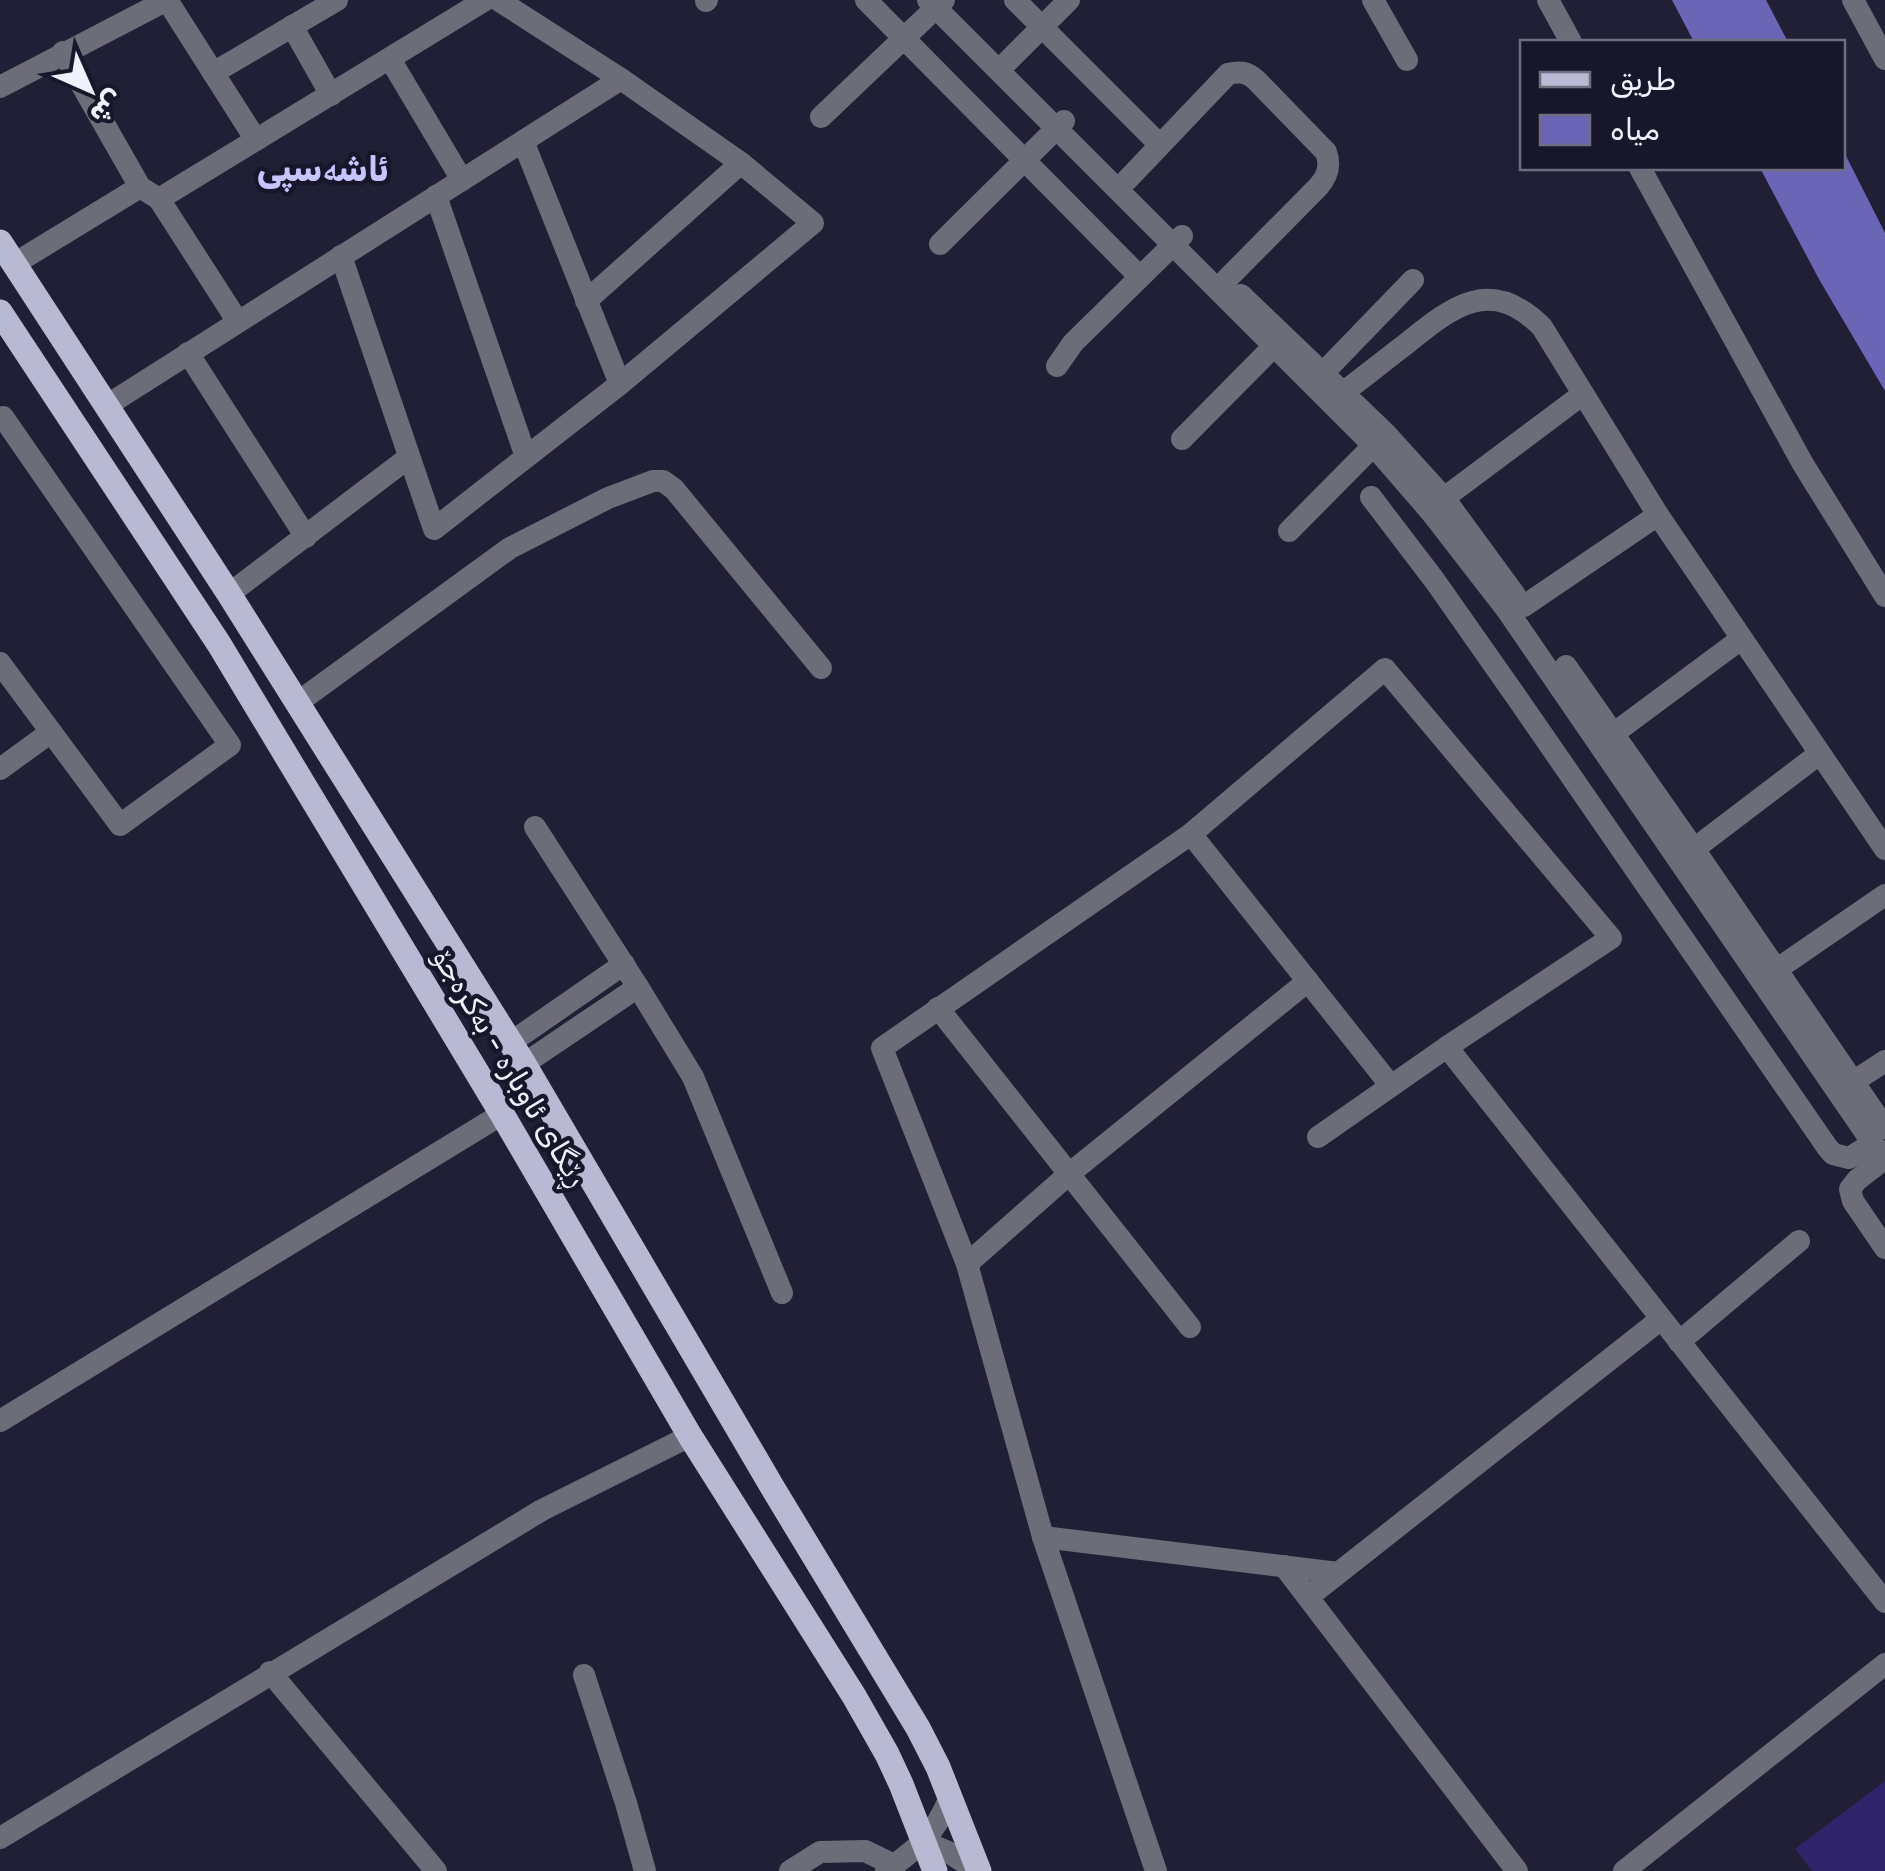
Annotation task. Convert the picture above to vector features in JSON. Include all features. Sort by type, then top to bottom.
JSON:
[{"type":"main road","points":[[7,253],[229,594],[517,1053],[774,1490],[901,1697],[938,1767],[978,1871]]},
{"type":"main road","name":"ڕێگای ئاوبارە - بەکرەجۆ","points":[[0,312],[220,644],[690,1436],[854,1696],[901,1784],[935,1871]]},
{"type":"main road","points":[[220,644],[239,652],[247,649],[252,642],[250,628]]},
{"type":"main road","points":[[249,694],[251,682],[260,674],[272,673],[283,680]]},
{"type":"main road","points":[[901,1784],[922,1782],[938,1767]]},
{"type":"street","points":[[0,86],[167,0],[256,140]]},
{"type":"street","points":[[214,72],[337,0]]},
{"type":"street","points":[[7,253],[150,193],[256,140],[485,0]]},
{"type":"street","points":[[341,256],[434,529],[620,384],[812,224],[741,163],[621,78],[498,0]]},
{"type":"street","points":[[866,0],[1140,277]]},
{"type":"street","points":[[1015,0],[1160,145]]},
{"type":"street","points":[[1008,61],[1069,0]]},
{"type":"street","points":[[1374,0],[1407,60]]},
{"type":"street","points":[[1548,0],[1569,40]]},
{"type":"street","points":[[1853,0],[1885,59]]},
{"type":"street","points":[[821,117],[938,2]]},
{"type":"street","points":[[938,2],[1008,61],[1061,124],[1127,180],[1177,241],[1226,280],[1344,392],[1507,610],[1799,1035],[1882,1148]]},
{"type":"street","points":[[938,2],[1177,241],[1273,347],[1444,498],[1524,606],[1853,1082],[1882,1148]]},
{"type":"street","points":[[292,26],[331,94]]},
{"type":"street","points":[[63,52],[150,193],[238,322]]},
{"type":"street","points":[[390,59],[462,180]]},
{"type":"street","points":[[1127,180],[1220,80],[1238,71],[1256,80],[1326,152],[1329,161],[1324,180],[1226,280]]},
{"type":"street","points":[[106,406],[621,78]]},
{"type":"street","points":[[940,244],[1061,124]]},
{"type":"street","points":[[523,141],[620,384]]},
{"type":"street","points":[[586,301],[741,163]]},
{"type":"street","points":[[1641,170],[1803,464],[1885,596]]},
{"type":"street","points":[[436,196],[526,457]]},
{"type":"street","points":[[1057,366],[1073,344],[1177,241]]},
{"type":"street","points":[[1324,372],[1413,280]]},
{"type":"street","points":[[1344,392],[1451,309],[1464,304],[1493,300],[1520,309],[1542,327],[1658,515],[1885,849]]},
{"type":"street","points":[[1182,439],[1273,347]]},
{"type":"street","points":[[188,354],[306,536]]},
{"type":"street","points":[[1444,498],[1583,394]]},
{"type":"street","points":[[0,418],[3,416],[230,746],[120,824],[0,663]]},
{"type":"street","points":[[1289,531],[1379,439]]},
{"type":"street","points":[[229,594],[408,458]]},
{"type":"street","points":[[297,702],[510,548],[608,498],[653,481],[663,481],[674,489],[822,668]]},
{"type":"street","points":[[1370,497],[1522,705],[1833,1154],[1849,1158],[1882,1148]]},
{"type":"street","points":[[1524,606],[1658,515]]},
{"type":"street","points":[[1435,582],[1466,556]]},
{"type":"street","points":[[1613,734],[1740,639]]},
{"type":"street","points":[[1156,1871],[1042,1538],[967,1264],[882,1048],[1190,834],[1385,670],[1611,938],[1318,1137]]},
{"type":"street","points":[[1522,705],[1555,679]]},
{"type":"street","points":[[0,769],[51,732]]},
{"type":"street","points":[[1694,849],[1819,754]]},
{"type":"street","points":[[1602,822],[1638,798]]},
{"type":"street","points":[[535,827],[693,1077],[782,1294]]},
{"type":"street","points":[[1190,834],[1391,1086]]},
{"type":"street","points":[[1776,970],[1885,895]]},
{"type":"street","points":[[1685,942],[1720,917]]},
{"type":"street","points":[[517,1053],[624,964]]},
{"type":"street","points":[[967,1264],[1069,1174],[1308,982]]},
{"type":"street","points":[[517,1053],[638,988]]},
{"type":"street","points":[[938,1008],[1190,1327]]},
{"type":"street","points":[[1765,1057],[1799,1035]]},
{"type":"street","points":[[1447,1048],[1885,1602]]},
{"type":"street","points":[[1853,1082],[1885,1061]]},
{"type":"street","points":[[0,1421],[502,1114]]},
{"type":"street","points":[[1882,1148],[1852,1184],[1850,1196],[1885,1248]]},
{"type":"street","points":[[1679,1342],[1799,1242]]},
{"type":"street","points":[[1308,1596],[1661,1319]]},
{"type":"street","points":[[0,1838],[542,1510],[690,1436]]},
{"type":"street","points":[[1042,1538],[1338,1573]]},
{"type":"street","points":[[1284,1566],[1516,1871]]},
{"type":"street","points":[[1624,1871],[1885,1664]]},
{"type":"street","points":[[270,1672],[436,1871]]},
{"type":"street","points":[[584,1674],[645,1871]]},
{"type":"street","points":[[790,1871],[820,1852],[865,1851],[890,1868],[924,1842],[950,1797]]},
{"type":"street","points":[[924,1842],[978,1871]]},
{"type":"shaded area","points":[[1885,1781],[1885,1871],[1812,1871],[1795,1849]]},
{"type":"water","points":[[1672,0],[1766,0],[1787,40],[1693,40]]},
{"type":"water","points":[[1845,154],[1885,233],[1885,391],[1761,170],[1845,170]]},
{"type":"district","name":"ئاشەسپی","points":[[323,169]]}]
